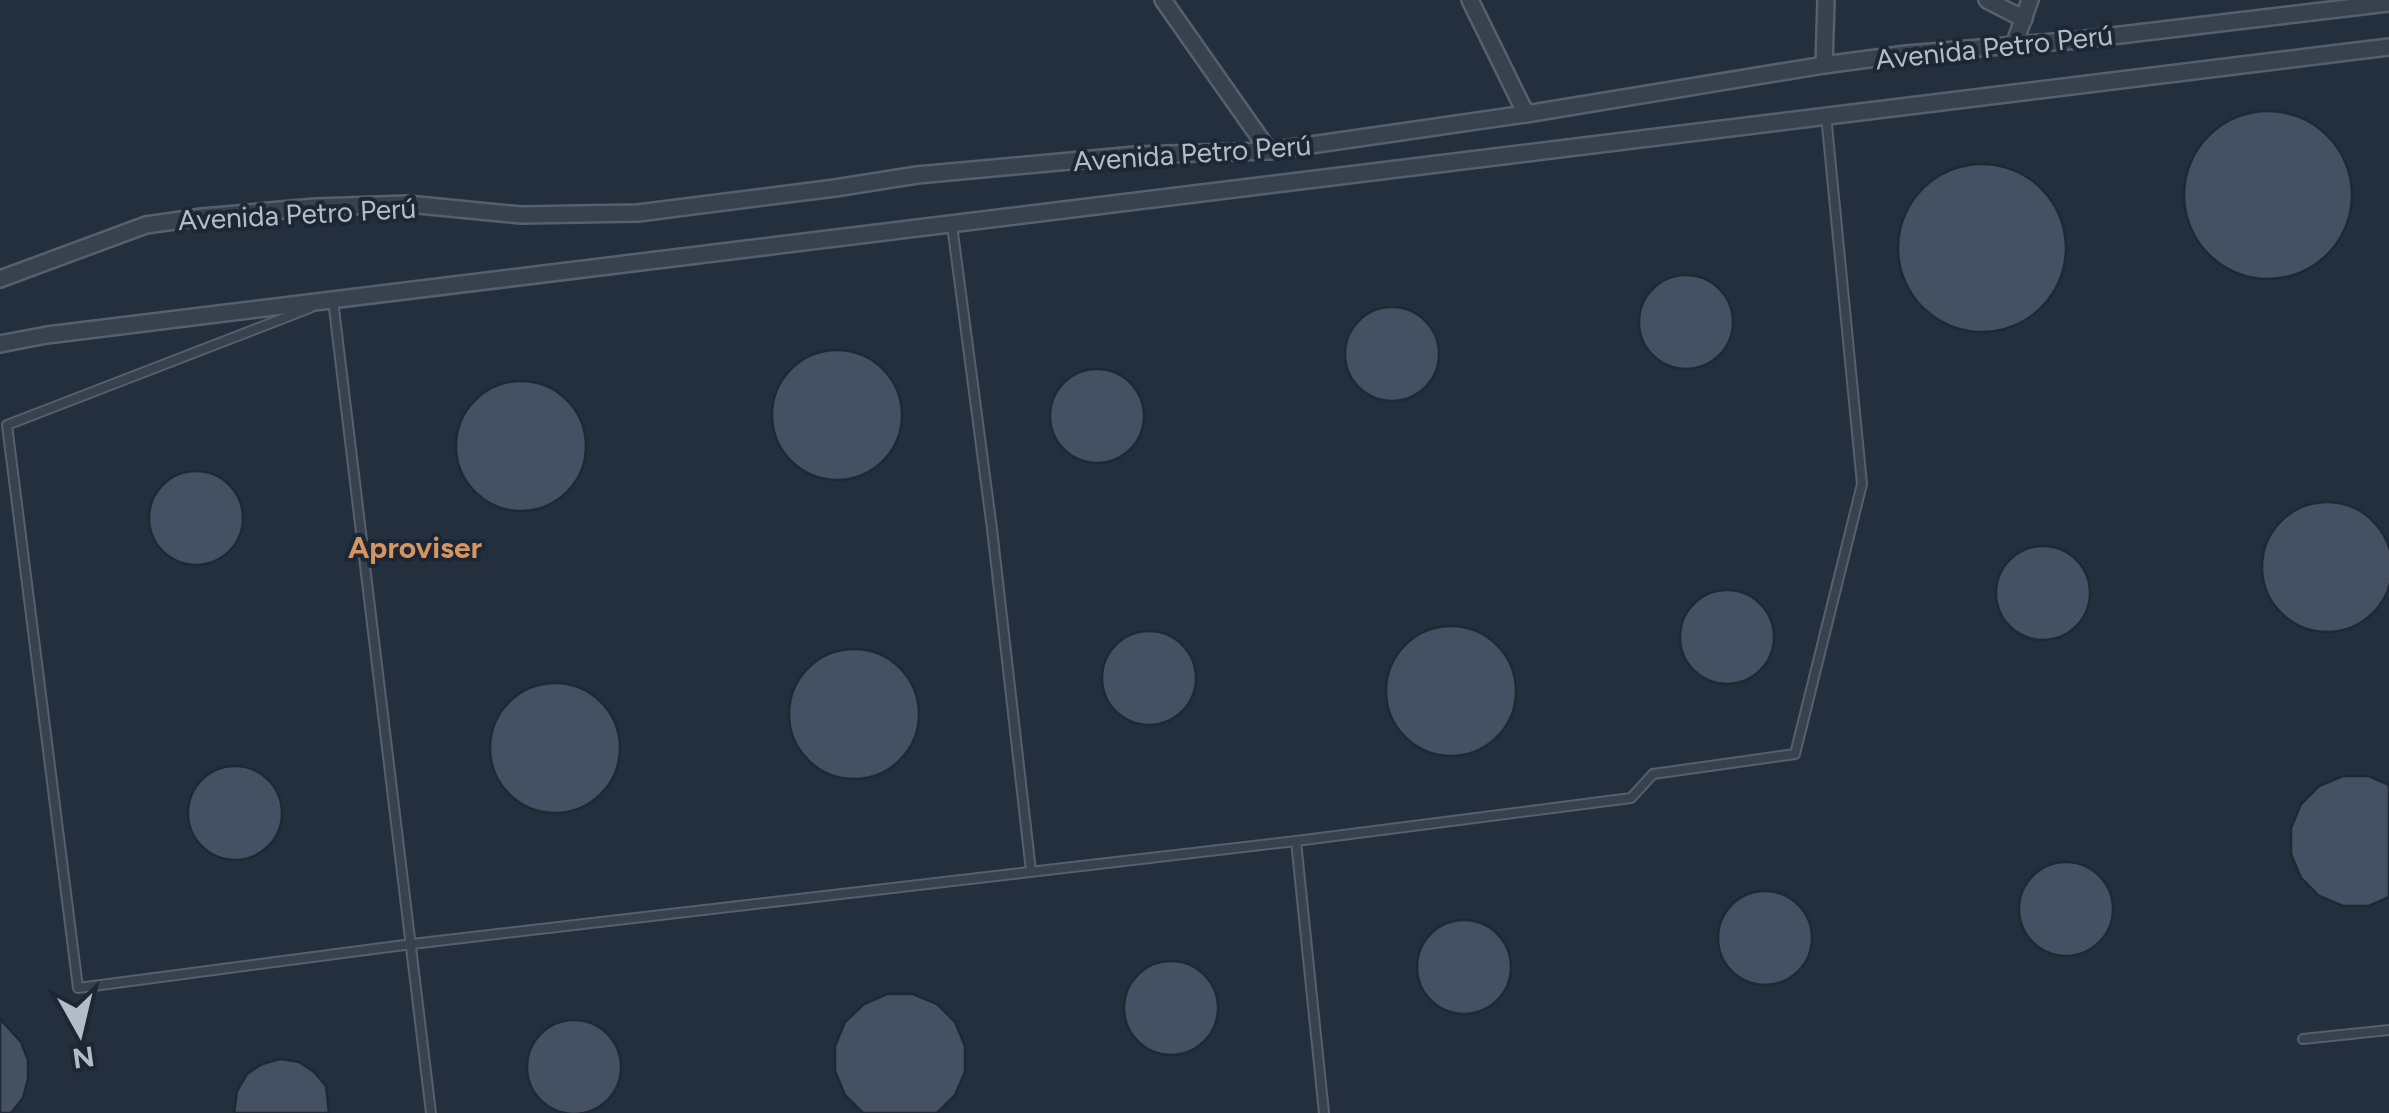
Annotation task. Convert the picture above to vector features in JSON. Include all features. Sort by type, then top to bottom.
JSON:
[{"type":"street","points":[[1163,0],[1269,152]]},
{"type":"street","points":[[1470,0],[1526,114]]},
{"type":"street","points":[[1824,65],[1826,0]]},
{"type":"street","points":[[1987,0],[2024,19]]},
{"type":"street","points":[[2014,44],[2030,0]]},
{"type":"street","name":"Avenida Petro Perú","points":[[0,279],[146,225],[202,217],[408,204],[521,215],[638,213],[917,175],[1136,155],[1269,152],[1824,65],[2336,5],[2389,3]]},
{"type":"street","points":[[0,344],[47,335],[2389,46]]},
{"type":"lane","points":[[432,1113],[412,944],[333,300],[3,426],[78,988],[412,944],[1630,798],[1653,774],[1795,754],[1862,484],[1826,115]]},
{"type":"lane","points":[[952,224],[1031,871]]},
{"type":"lane","points":[[1296,841],[1324,1113]]},
{"type":"lane","points":[[2303,1039],[2389,1030]]},
{"type":"building","points":[[2268,111],[2300,118],[2327,136],[2345,163],[2352,195],[2345,227],[2327,254],[2300,272],[2268,279],[2236,272],[2209,254],[2191,227],[2184,195],[2191,163],[2209,136],[2236,118]]},
{"type":"building","points":[[1982,164],[2014,171],[2041,189],[2059,216],[2066,248],[2059,280],[2041,307],[2014,325],[1982,332],[1950,325],[1923,307],[1905,280],[1898,248],[1905,216],[1923,189],[1950,171]]},
{"type":"building","points":[[1686,275],[1704,278],[1719,289],[1730,304],[1730,340],[1719,355],[1704,366],[1686,369],[1668,366],[1653,355],[1642,340],[1639,322],[1642,304],[1653,289],[1668,278]]},
{"type":"building","points":[[1392,307],[1410,310],[1425,321],[1436,336],[1436,372],[1425,387],[1410,398],[1392,401],[1374,398],[1359,387],[1348,372],[1345,354],[1348,336],[1359,321],[1374,310]]},
{"type":"building","points":[[837,350],[862,355],[883,369],[897,390],[902,415],[897,440],[883,461],[862,475],[837,480],[812,475],[791,461],[777,440],[772,415],[777,390],[791,369],[812,355]]},
{"type":"building","points":[[1097,369],[1115,372],[1130,383],[1141,398],[1141,434],[1130,449],[1115,460],[1097,463],[1079,460],[1064,449],[1053,434],[1050,416],[1053,398],[1064,383],[1079,372]]},
{"type":"building","points":[[521,381],[546,386],[567,400],[581,421],[586,446],[581,471],[567,492],[546,506],[521,511],[496,506],[475,492],[461,471],[456,446],[461,421],[475,400],[496,386]]},
{"type":"building","points":[[196,471],[214,474],[229,485],[240,500],[240,536],[229,551],[214,562],[196,565],[178,562],[163,551],[152,536],[149,518],[152,500],[163,485],[178,474]]},
{"type":"building","points":[[2327,502],[2352,507],[2373,521],[2387,542],[2392,567],[2387,592],[2373,613],[2352,627],[2327,632],[2302,627],[2281,613],[2267,592],[2262,567],[2267,542],[2281,521],[2302,507]]},
{"type":"building","points":[[2043,546],[2061,549],[2076,560],[2087,575],[2087,611],[2076,626],[2061,637],[2043,640],[2025,637],[2010,626],[1999,611],[1996,593],[1999,575],[2010,560],[2025,549]]},
{"type":"building","points":[[1727,590],[1745,593],[1760,604],[1771,619],[1771,655],[1760,670],[1745,681],[1727,684],[1709,681],[1694,670],[1683,655],[1680,637],[1683,619],[1694,604],[1709,593]]},
{"type":"building","points":[[1451,626],[1476,631],[1497,645],[1511,666],[1516,691],[1511,716],[1497,737],[1476,751],[1451,756],[1426,751],[1405,737],[1391,716],[1386,691],[1391,666],[1405,645],[1426,631]]},
{"type":"building","points":[[1149,631],[1167,634],[1182,645],[1193,660],[1193,696],[1182,711],[1167,722],[1149,725],[1131,722],[1116,711],[1105,696],[1102,678],[1105,660],[1116,645],[1131,634]]},
{"type":"building","points":[[854,649],[879,654],[900,668],[914,689],[919,714],[914,739],[900,760],[879,774],[854,779],[829,774],[808,760],[794,739],[789,714],[794,689],[808,668],[829,654]]},
{"type":"building","points":[[555,683],[580,688],[601,702],[615,723],[620,748],[615,773],[601,794],[580,808],[555,813],[530,808],[509,794],[495,773],[490,748],[495,723],[509,702],[530,688]]},
{"type":"building","points":[[235,766],[253,769],[268,780],[279,795],[279,831],[268,846],[253,857],[235,860],[217,857],[202,846],[191,831],[188,813],[191,795],[202,780],[217,769]]},
{"type":"building","points":[[2343,776],[2369,776],[2389,785],[2389,897],[2369,906],[2343,906],[2319,896],[2301,878],[2291,854],[2291,828],[2301,804],[2319,786]]},
{"type":"building","points":[[2066,862],[2084,865],[2099,876],[2110,891],[2110,927],[2099,942],[2084,953],[2066,956],[2048,953],[2033,942],[2022,927],[2019,909],[2022,891],[2033,876],[2048,865]]},
{"type":"building","points":[[1765,891],[1783,894],[1798,905],[1809,920],[1809,956],[1798,971],[1783,982],[1765,985],[1747,982],[1732,971],[1721,956],[1718,938],[1721,920],[1732,905],[1747,894]]},
{"type":"building","points":[[1464,920],[1482,923],[1497,934],[1508,949],[1508,985],[1497,1000],[1482,1011],[1464,1014],[1446,1011],[1431,1000],[1420,985],[1417,967],[1420,949],[1431,934],[1446,923]]},
{"type":"building","points":[[1171,961],[1189,964],[1204,975],[1215,990],[1215,1026],[1204,1041],[1189,1052],[1171,1055],[1153,1052],[1138,1041],[1127,1026],[1124,1008],[1127,990],[1138,975],[1153,964]]},
{"type":"building","points":[[887,994],[913,994],[937,1004],[955,1022],[965,1046],[965,1072],[955,1095],[937,1113],[863,1113],[845,1095],[835,1071],[835,1046],[845,1022],[864,1004]]},
{"type":"building","points":[[0,1019],[21,1042],[28,1060],[23,1098],[11,1113],[0,1113]]},
{"type":"building","points":[[574,1020],[592,1023],[607,1034],[618,1049],[618,1085],[607,1100],[592,1111],[574,1114],[556,1111],[541,1100],[530,1085],[527,1067],[530,1049],[541,1034],[556,1023]]},
{"type":"building","points":[[280,1059],[299,1062],[314,1072],[326,1086],[329,1113],[234,1113],[237,1091],[247,1074]]},
{"type":"district","name":"Aproviser","points":[[415,548]]}]
